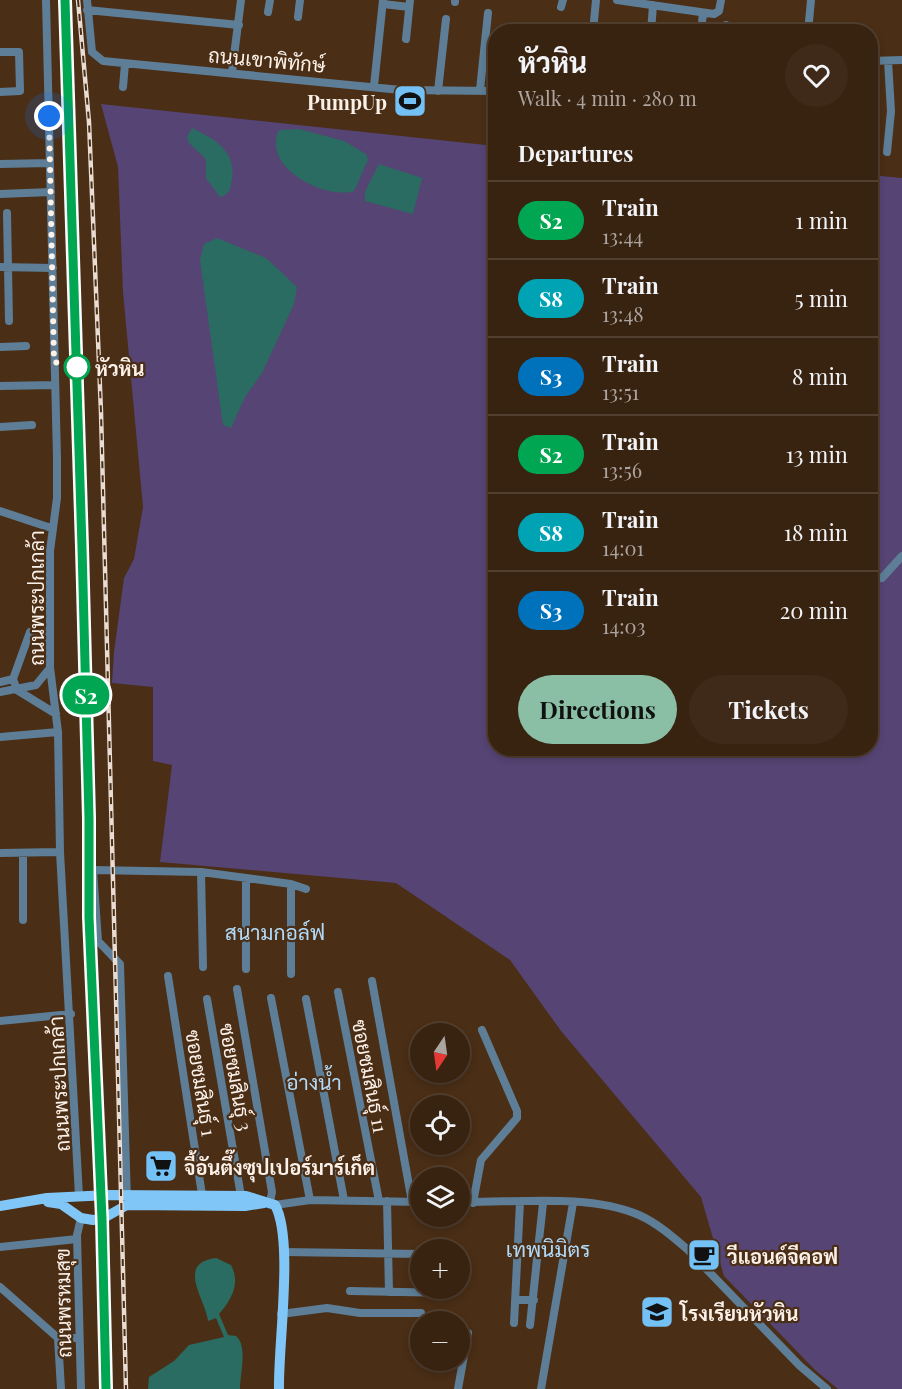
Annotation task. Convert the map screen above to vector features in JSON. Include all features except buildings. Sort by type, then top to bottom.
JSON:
[{"type":"main road","points":[[104,1195],[112,1203],[109,1215]]},
{"type":"main road","points":[[0,1206],[104,1195],[127,1200],[203,1201],[245,1206],[272,1203]]},
{"type":"main road","points":[[79,1196],[75,1204],[79,1216]]},
{"type":"main road","points":[[203,1201],[241,1196],[272,1203],[281,1219],[284,1252],[281,1337],[286,1389]]},
{"type":"main road","points":[[36,1201],[61,1204],[79,1216],[97,1220],[109,1215],[127,1200]]},
{"type":"main road","points":[[279,1389],[278,1356],[281,1337]]},
{"type":"street","name":"ถนนพระปกเกล้า","points":[[46,0],[57,498],[51,528],[50,640],[58,732],[60,852],[71,1014],[79,1196]]},
{"type":"street","name":"ถนนเขาพิทักษ์","points":[[87,0],[94,55],[103,62],[438,91],[488,91]]},
{"type":"street","points":[[232,72],[241,0]]},
{"type":"street","points":[[268,12],[270,0]]},
{"type":"street","points":[[298,17],[300,0]]},
{"type":"street","points":[[594,24],[596,0]]},
{"type":"street","points":[[620,0],[653,5],[666,3],[703,13],[719,12],[721,0]]},
{"type":"street","points":[[809,24],[811,0]]},
{"type":"street","points":[[374,86],[383,2],[410,4],[406,39]]},
{"type":"street","points":[[652,24],[653,5]]},
{"type":"street","points":[[87,10],[238,25]]},
{"type":"street","points":[[480,90],[488,13]]},
{"type":"street","points":[[702,24],[703,13]]},
{"type":"street","points":[[438,91],[446,20]]},
{"type":"street","points":[[0,52],[19,52],[20,91],[0,92]]},
{"type":"street","points":[[878,61],[902,60]]},
{"type":"street","points":[[887,152],[891,111],[888,61]]},
{"type":"street","points":[[123,87],[125,64]]},
{"type":"street","points":[[0,164],[50,163]]},
{"type":"street","points":[[0,194],[51,192]]},
{"type":"street","points":[[7,213],[4,267],[9,321]]},
{"type":"street","points":[[4,267],[53,268]]},
{"type":"street","points":[[0,347],[26,346]]},
{"type":"street","points":[[0,386],[55,385]]},
{"type":"street","points":[[0,427],[32,425]]},
{"type":"street","points":[[0,512],[51,528]]},
{"type":"street","points":[[878,578],[882,578],[902,556]]},
{"type":"street","points":[[50,612],[43,624],[27,635],[13,679],[17,690],[56,714]]},
{"type":"street","points":[[34,629],[41,630],[50,640]]},
{"type":"street","points":[[0,692],[40,683],[51,667]]},
{"type":"street","points":[[0,682],[13,679]]},
{"type":"street","points":[[0,737],[58,732]]},
{"type":"street","points":[[0,854],[60,852]]},
{"type":"street","points":[[23,853],[23,920]]},
{"type":"street","points":[[127,1200],[120,964],[98,941],[93,870],[201,872],[291,884],[306,889]]},
{"type":"street","points":[[201,872],[203,967]]},
{"type":"street","points":[[246,878],[246,969]]},
{"type":"street","points":[[291,884],[291,974]]},
{"type":"street","name":"ซอยชมสินธุ์ 1","points":[[168,976],[203,1201]]},
{"type":"street","points":[[372,981],[410,1172]]},
{"type":"street","points":[[237,989],[272,1203],[310,1200],[410,1202]]},
{"type":"street","name":"ซอยชมสินธุ์ 11","points":[[338,992],[383,1201],[389,1253],[389,1292]]},
{"type":"street","points":[[271,998],[310,1200]]},
{"type":"street","name":"ซอยชมสินธุ์ 3","points":[[207,999],[241,1196]]},
{"type":"street","points":[[306,999],[344,1200]]},
{"type":"street","points":[[0,1021],[71,1014]]},
{"type":"street","points":[[473,1203],[481,1160],[517,1118],[517,1111],[482,1030]]},
{"type":"street","points":[[470,1203],[573,1203],[603,1206],[639,1215],[671,1235],[800,1366],[827,1389]]},
{"type":"street","points":[[514,1323],[520,1203]]},
{"type":"street","points":[[530,1325],[543,1203]]},
{"type":"street","points":[[542,1389],[573,1203]]},
{"type":"street","name":"ถนนพรหมสุข","points":[[79,1216],[77,1239],[81,1389]]},
{"type":"street","points":[[0,1246],[77,1239]]},
{"type":"street","points":[[284,1252],[410,1254]]},
{"type":"street","points":[[0,1287],[58,1338],[79,1338]]},
{"type":"street","points":[[350,1291],[410,1292]]},
{"type":"street","points":[[515,1300],[534,1300]]},
{"type":"street","points":[[281,1314],[327,1308],[360,1313],[410,1313]]},
{"type":"street","points":[[58,1338],[61,1389]]},
{"type":"street","points":[[458,1389],[461,1371]]},
{"type":"shaded area","points":[[101,104],[488,145],[488,756],[878,756],[878,176],[902,178],[902,1389],[838,1389],[815,1370],[724,1276],[701,1197],[561,1031],[510,960],[396,883],[160,862],[172,765],[153,761],[153,687],[112,683],[124,578],[134,559],[143,507],[123,292],[118,167]]},
{"type":"water","points":[[192,128],[218,143],[229,156],[232,173],[230,189],[225,195],[220,197],[206,178],[206,159],[189,143],[187,137]]},
{"type":"water","points":[[299,129],[344,141],[366,154],[368,160],[354,191],[327,190],[312,185],[298,178],[287,168],[279,156],[276,144],[279,130]]},
{"type":"water","points":[[379,164],[422,178],[413,214],[365,201],[365,192]]},
{"type":"water","points":[[217,238],[266,258],[297,287],[294,304],[262,373],[245,397],[231,428],[223,425],[200,260],[204,244]]},
{"type":"water","points":[[216,1258],[231,1265],[234,1272],[233,1291],[219,1314],[228,1335],[236,1336],[242,1346],[240,1389],[148,1389],[149,1377],[174,1361],[189,1345],[224,1337],[216,1318],[208,1321],[195,1275],[197,1267],[204,1261]]},
{"type":"railway","points":[[65,0],[80,456],[89,818],[89,917],[102,1219],[106,1389]]},
{"type":"railway","points":[[78,0],[89,122],[101,412],[126,1389]]},
{"type":"train","name":"S2","points":[[65,0],[82,547],[89,818],[89,917],[102,1219],[106,1389]]},
{"type":"place","name":"PumpUp","points":[[410,101]]},
{"type":"place","name":"หัวหิน","points":[[77,367]]},
{"type":"place","name":"จี้อันตึ๊งซุปเปอร์มาร์เก็ต","points":[[161,1166]]},
{"type":"place","name":"วีแอนด์จีคอฟ","points":[[704,1255]]},
{"type":"place","name":"โรงเรียนหัวหิน","points":[[657,1312]]},
{"type":"district","name":"สนามกอล์ฟ","points":[[275,931]]},
{"type":"district","name":"อ่างน้ำ","points":[[314,1081]]},
{"type":"district","name":"เทพนิมิตร","points":[[548,1248]]},
{"type":"route","points":[[49,116],[54,362],[77,367]]}]
